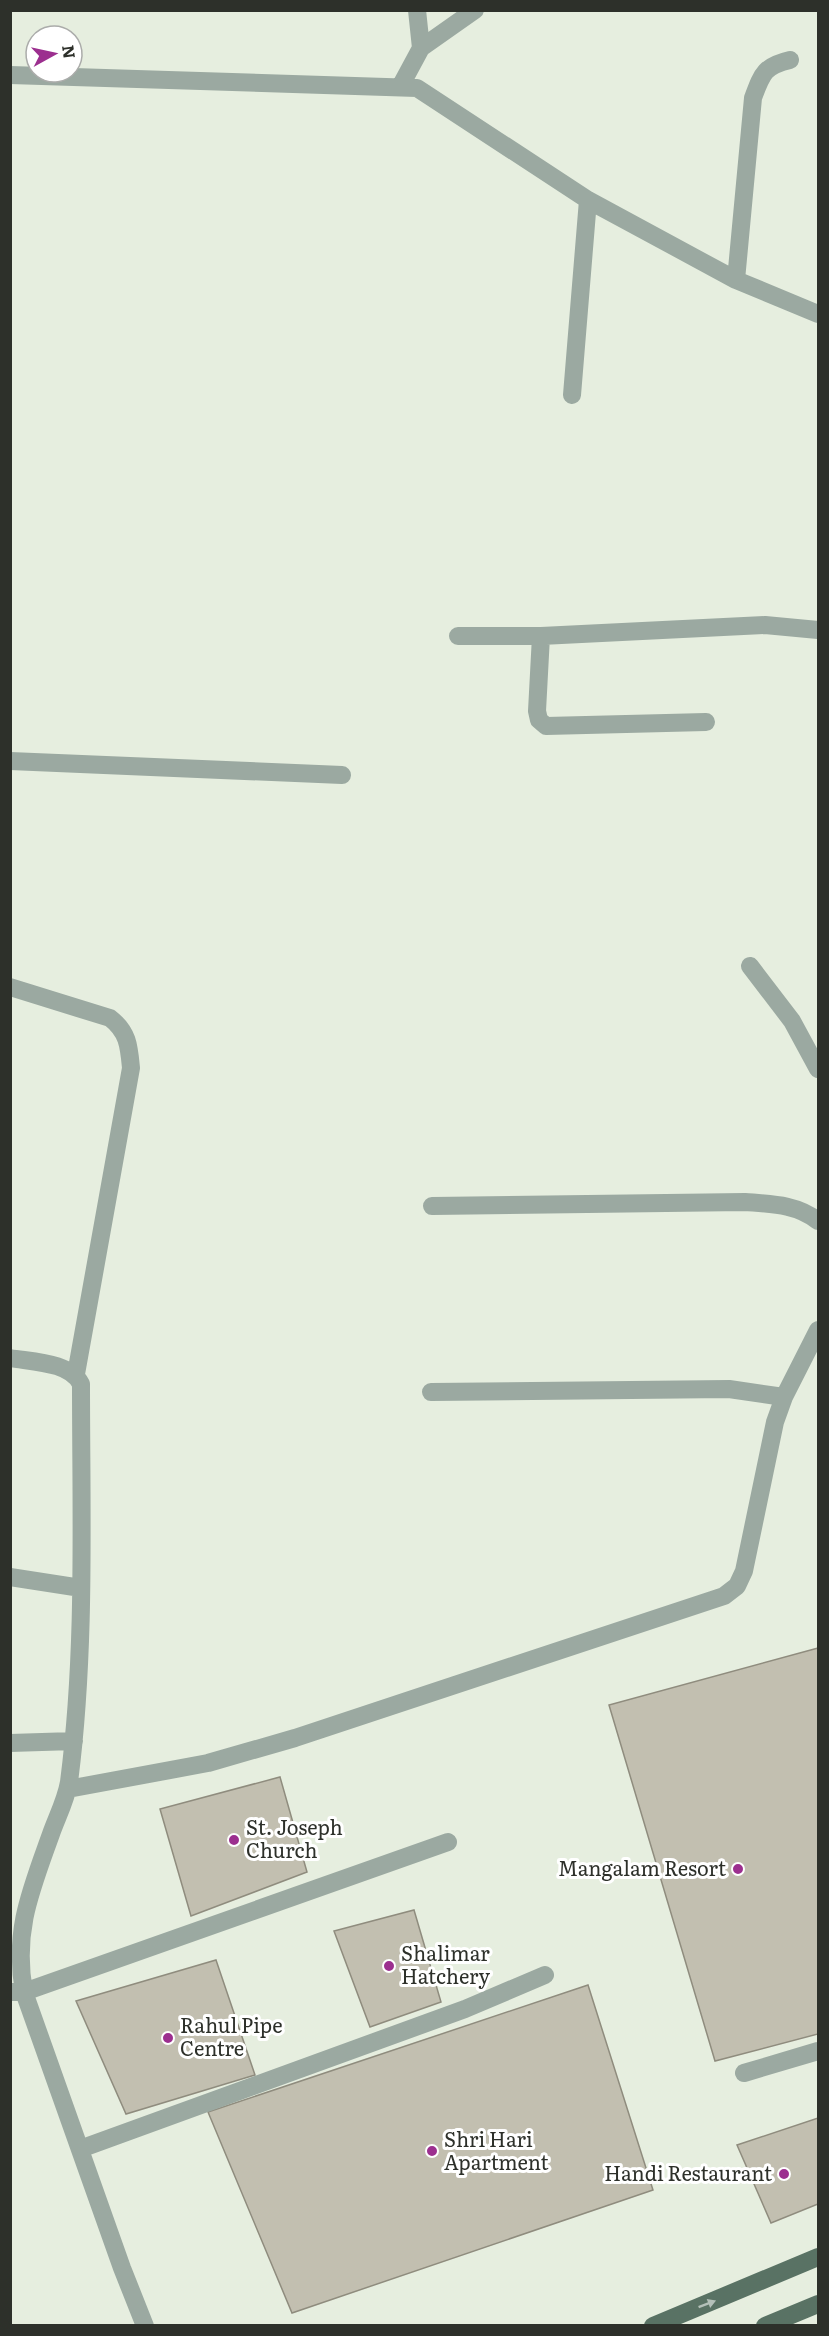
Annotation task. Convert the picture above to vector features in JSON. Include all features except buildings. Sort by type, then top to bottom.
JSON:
[{"type":"main road","points":[[652,2325],[819,2257]]},
{"type":"main road","points":[[765,2325],[819,2304]]},
{"type":"street","points":[[417,10],[421,48]]},
{"type":"street","points":[[400,87],[421,48],[475,10]]},
{"type":"street","points":[[736,280],[753,98],[762,75],[772,64],[790,60]]},
{"type":"street","points":[[10,75],[417,88],[588,200],[736,280],[819,314]]},
{"type":"street","points":[[572,395],[588,200]]},
{"type":"street","points":[[458,636],[541,636],[765,625],[819,630]]},
{"type":"street","points":[[541,636],[537,711],[539,720],[546,726],[706,722]]},
{"type":"street","points":[[10,761],[342,775]]},
{"type":"street","points":[[750,966],[792,1021],[819,1068]]},
{"type":"street","points":[[10,987],[110,1018],[122,1028],[129,1042],[131,1068],[76,1374]]},
{"type":"street","points":[[432,1206],[745,1202],[780,1204],[807,1212],[819,1221]]},
{"type":"street","points":[[68,1790],[208,1763],[295,1738],[724,1596],[737,1586],[744,1571],[775,1422],[784,1397],[819,1330]]},
{"type":"street","points":[[10,1358],[67,1369],[76,1374],[81,1384],[81,1588],[74,1741],[68,1790],[27,1898],[20,1936],[17,1992],[80,2149],[145,2325]]},
{"type":"street","points":[[430,1392],[729,1389],[784,1397]]},
{"type":"street","points":[[10,1577],[81,1588]]},
{"type":"street","points":[[10,1743],[74,1741]]},
{"type":"street","points":[[17,1992],[448,1842]]},
{"type":"street","points":[[80,2149],[465,2009],[545,1975]]},
{"type":"street","points":[[744,2073],[819,2051]]},
{"type":"place","name":"St. Joseph Church","points":[[234,1840]]},
{"type":"place","name":"Mangalam Resort","points":[[738,1869]]},
{"type":"place","name":"Shalimar Hatchery","points":[[389,1966]]},
{"type":"place","name":"Rahul Pipe Centre","points":[[168,2038]]},
{"type":"place","name":"Shri Hari Apartment","points":[[432,2151]]},
{"type":"place","name":"Handi Restaurant","points":[[784,2174]]}]
